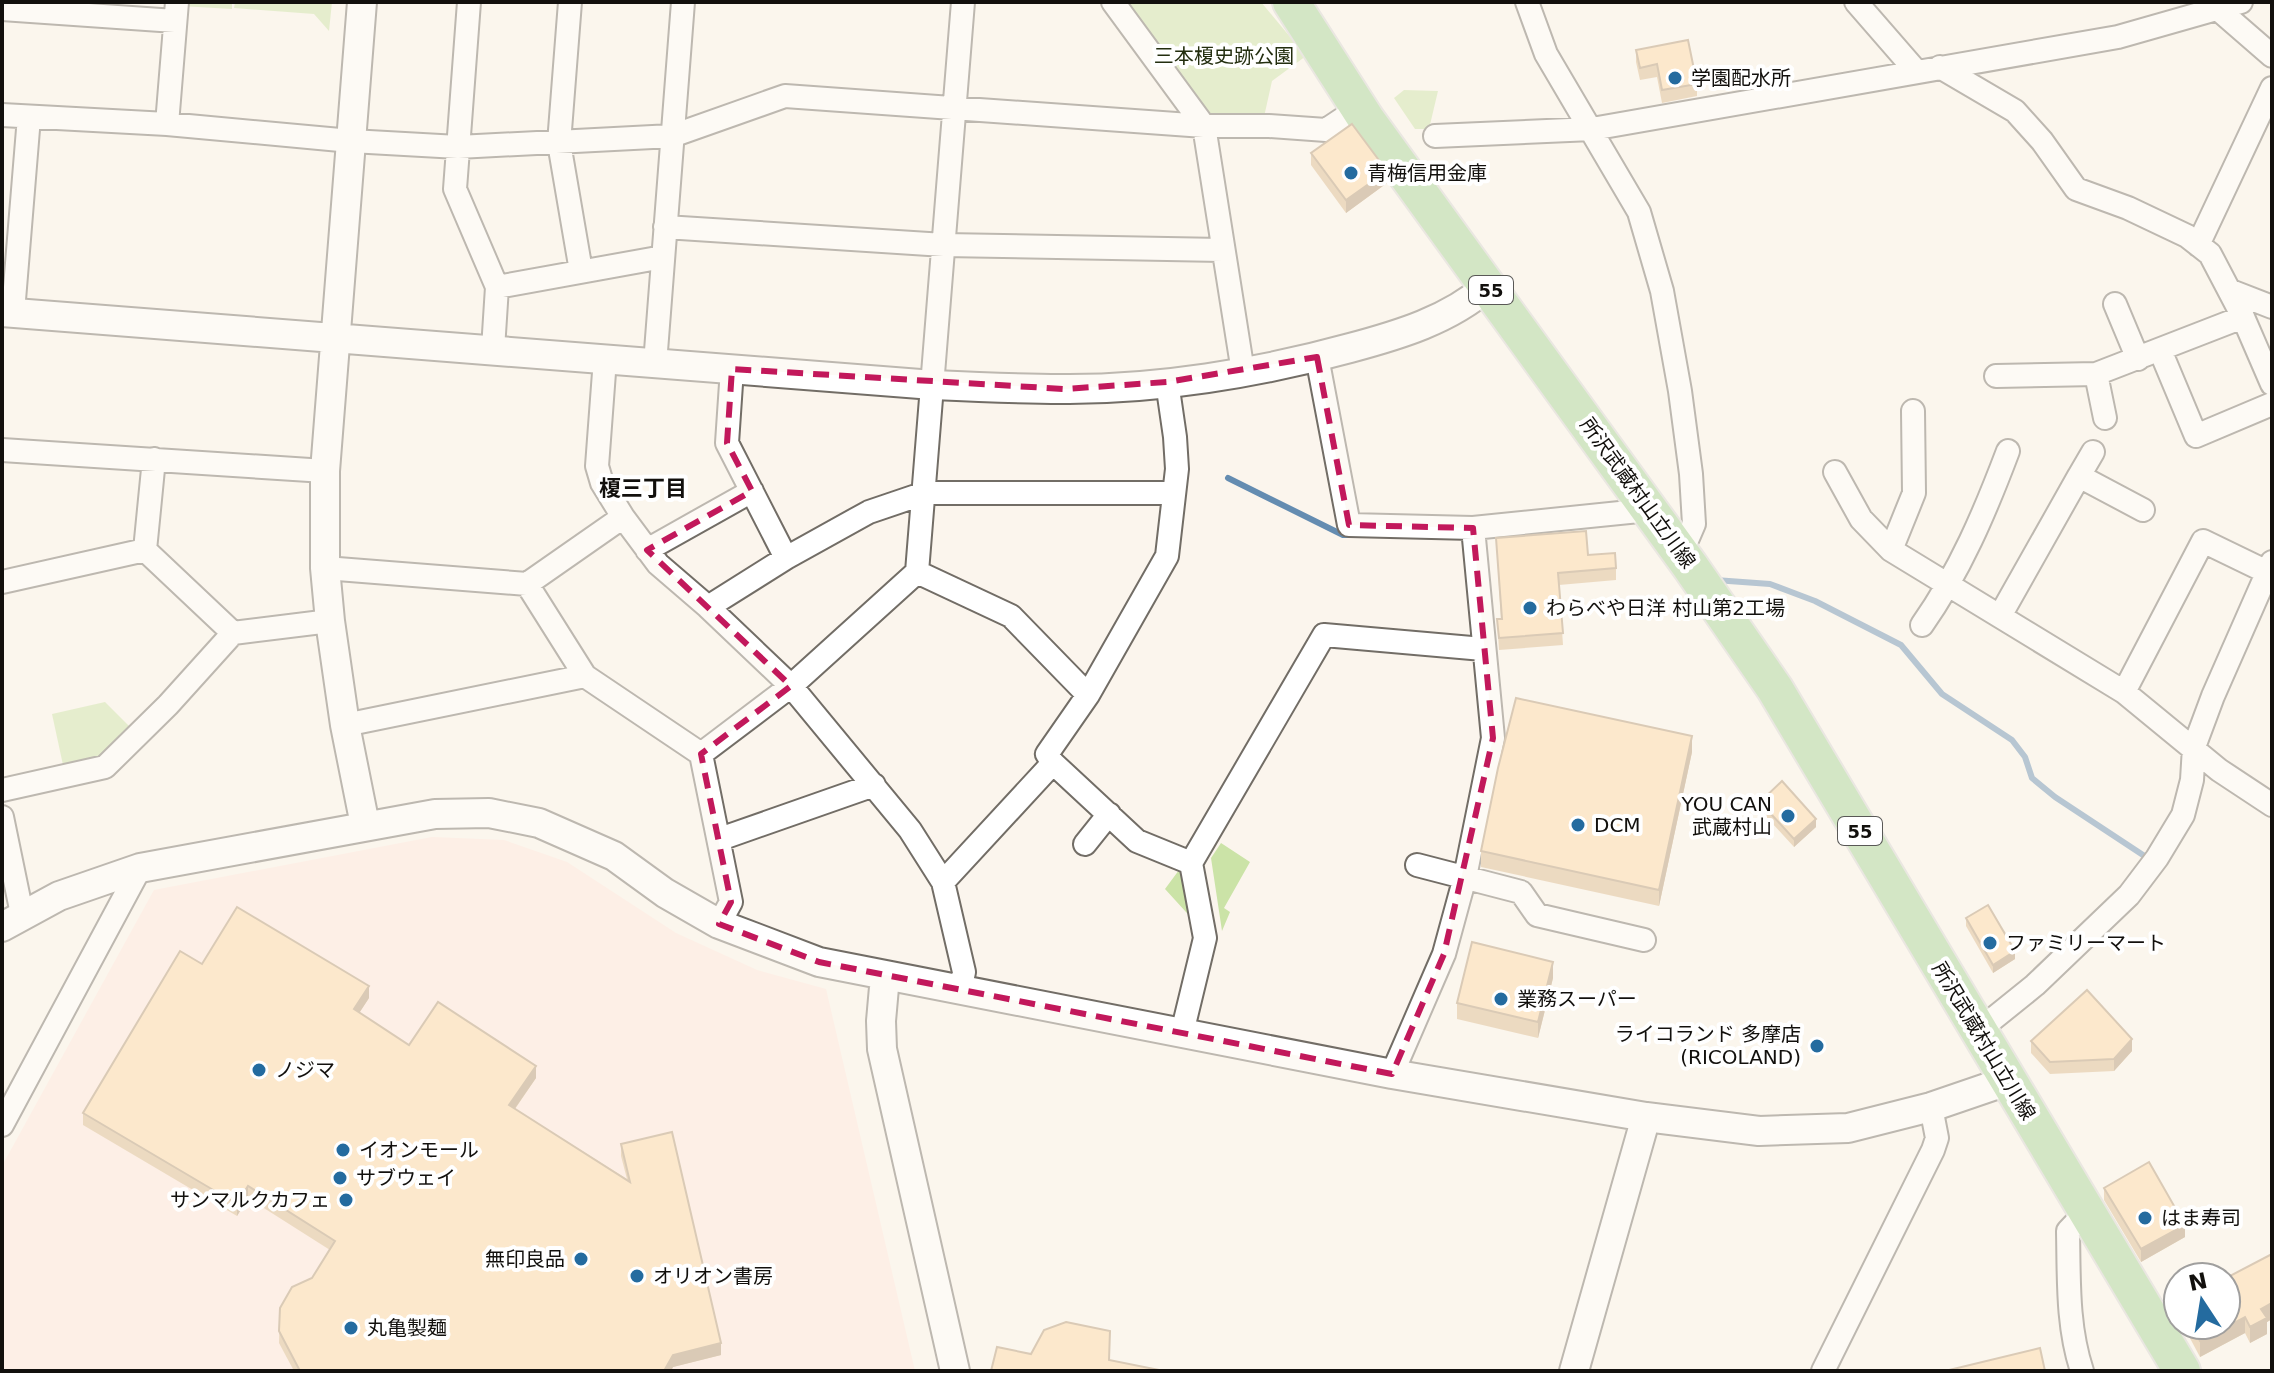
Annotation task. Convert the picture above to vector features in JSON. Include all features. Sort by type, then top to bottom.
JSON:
[{"type":"main road","name":"所沢武蔵村山立川線","points":[[1291,2],[1359,108],[1693,570],[1775,689],[2182,1371]]},
{"type":"street","points":[[362,2],[325,471],[325,568],[345,725],[365,825]]},
{"type":"street","points":[[469,2],[455,189],[497,287],[493,349]]},
{"type":"street","points":[[570,2],[559,143],[581,271]]},
{"type":"street","points":[[655,364],[683,2]]},
{"type":"street","points":[[701,754],[791,686],[917,572],[963,2]]},
{"type":"street","points":[[1113,2],[1204,126],[1243,372]]},
{"type":"street","points":[[1527,2],[1546,54],[1639,212],[1662,291],[1680,391],[1691,474],[1694,524],[1688,538],[1693,570]]},
{"type":"street","points":[[1856,2],[1916,71]]},
{"type":"street","points":[[1435,136],[1592,129],[2118,37],[2230,6],[2272,56]]},
{"type":"street","points":[[2,9],[176,11],[167,124]]},
{"type":"street","points":[[1940,67],[2015,111],[2042,141],[2076,189],[2128,208],[2187,236],[2210,254],[2231,291],[2272,384]]},
{"type":"street","points":[[2198,245],[2272,88]]},
{"type":"street","points":[[2,115],[167,124],[351,141],[458,147],[672,136],[785,96],[1204,126],[1326,130],[1359,108]]},
{"type":"street","points":[[29,117],[7,312],[933,385],[1064,389],[1167,382],[1243,372],[1317,357],[1384,339],[1441,317],[1466,305],[1488,286]]},
{"type":"street","points":[[665,227],[944,245],[1222,250]]},
{"type":"street","points":[[497,287],[663,257]]},
{"type":"street","points":[[2231,291],[2272,307]]},
{"type":"street","points":[[2115,304],[2138,359]]},
{"type":"street","points":[[1996,376],[2096,374],[2243,317]]},
{"type":"street","points":[[2160,350],[2196,436],[2272,404]]},
{"type":"street","points":[[1317,357],[1349,525],[1473,528],[1649,510]]},
{"type":"street","points":[[605,359],[597,466],[602,483],[658,564],[791,686],[910,830],[943,882],[964,972],[960,990]]},
{"type":"street","points":[[732,369],[727,443],[786,558]]},
{"type":"street","points":[[2096,374],[2105,418]]},
{"type":"street","points":[[1167,382],[1177,469],[1167,556],[1088,695],[1047,754],[1137,841],[1191,863]]},
{"type":"street","points":[[1891,550],[1914,493],[1913,411]]},
{"type":"street","points":[[2,450],[325,471]]},
{"type":"street","points":[[1922,625],[1948,587],[1989,501],[2008,451]]},
{"type":"street","points":[[2000,616],[2093,452]]},
{"type":"street","points":[[145,550],[154,459]]},
{"type":"street","points":[[1835,472],[1861,519],[1891,550],[2124,692],[2219,770],[2272,805]]},
{"type":"street","points":[[2079,476],[2143,510]]},
{"type":"street","points":[[647,550],[752,491]]},
{"type":"street","points":[[708,607],[786,558],[869,512],[925,493],[1173,493]]},
{"type":"street","points":[[325,568],[527,584],[623,517]]},
{"type":"street","points":[[1392,1074],[1444,954],[1465,877],[1493,738],[1473,528]]},
{"type":"street","points":[[1978,1031],[2035,985],[2129,895],[2183,815],[2192,780],[2194,747],[2270,567],[2203,541],[2124,692]]},
{"type":"street","points":[[2,582],[145,550]]},
{"type":"street","points":[[145,550],[233,633]]},
{"type":"street","points":[[917,572],[1011,616],[1088,695]]},
{"type":"street","points":[[527,584],[585,676],[701,754],[731,902],[719,924]]},
{"type":"street","points":[[2,790],[105,767],[168,705],[233,633],[330,621]]},
{"type":"street","points":[[1182,1033],[1205,938],[1191,863],[1324,635],[1483,649]]},
{"type":"street","points":[[345,725],[585,676]]},
{"type":"street","points":[[943,882],[1053,763]]},
{"type":"street","points":[[720,839],[874,785]]},
{"type":"street","points":[[2,817],[12,921],[59,896],[140,868],[365,825],[435,814],[489,813],[539,823],[614,856],[665,893],[719,924],[819,962],[1392,1074],[1646,1117],[1759,1131],[1848,1128],[1931,1107],[2007,1081]]},
{"type":"street","points":[[1085,844],[1109,814]]},
{"type":"street","points":[[1417,865],[1521,892],[1537,915],[1644,940]]},
{"type":"street","points":[[2,1125],[140,868]]},
{"type":"street","points":[[885,976],[882,1049],[955,1371]]},
{"type":"street","points":[[1823,1371],[1933,1150],[1937,1138],[1931,1107]]},
{"type":"street","points":[[1574,1371],[1646,1117]]},
{"type":"street","points":[[2082,1371],[2076,1354],[2070,1311],[2068,1231],[2086,1212]]},
{"type":"highlighted area","points":[[1317,357],[1349,525],[1473,528],[1493,738],[1444,954],[1392,1074],[819,962],[719,924],[731,902],[701,754],[791,686],[647,550],[752,491],[727,443],[732,369],[1064,389],[1167,382]]},
{"type":"shaded area","points":[[432,837],[504,840],[567,862],[676,933],[757,970],[826,989],[915,1371],[2,1371],[2,1166],[154,890]]},
{"type":"green space","points":[[180,2],[232,2],[232,9],[180,6]]},
{"type":"green space","points":[[235,2],[332,2],[329,31],[314,14],[234,8]]},
{"type":"green space","name":"三本榎史跡公園","points":[[1119,2],[1261,2],[1306,56],[1272,81],[1264,117],[1208,120]]},
{"type":"green space","points":[[1404,90],[1438,91],[1429,129],[1415,129],[1394,98]]},
{"type":"green space","points":[[105,702],[131,728],[102,757],[63,765],[52,714]]},
{"type":"green space","points":[[1221,843],[1250,862],[1224,908],[1230,912],[1222,931],[1211,858]]},
{"type":"green space","points":[[1182,866],[1196,923],[1165,889]]},
{"type":"building","name":"学園配水所","points":[[1688,40],[1697,84],[1662,90],[1657,64],[1640,68],[1636,50]]},
{"type":"building","points":[[1352,124],[1387,171],[1346,200],[1311,153]]},
{"type":"building","name":"わらべや日洋 村山第2工場","points":[[1586,531],[1588,555],[1615,553],[1616,568],[1558,573],[1563,633],[1499,638],[1497,619],[1502,619],[1496,538]]},
{"type":"building","name":"DCM","points":[[1516,698],[1692,736],[1659,890],[1481,851]]},
{"type":"building","points":[[1782,781],[1816,819],[1794,839],[1760,802]]},
{"type":"building","name":"ファミリーマート","points":[[1988,905],[2015,951],[1993,965],[1966,918]]},
{"type":"building","name":"イオンモール","points":[[237,907],[369,986],[354,1009],[409,1045],[438,1002],[536,1066],[509,1105],[630,1182],[621,1144],[672,1132],[721,1343],[673,1355],[664,1371],[300,1371],[279,1331],[280,1308],[292,1287],[312,1278],[335,1241],[248,1186],[237,1204],[83,1113],[180,951],[202,964]]},
{"type":"building","points":[[1472,942],[1553,962],[1538,1022],[1457,1003]]},
{"type":"building","points":[[2087,990],[2132,1039],[2114,1059],[2050,1062],[2031,1041]]},
{"type":"building","name":"はま寿司","points":[[2149,1162],[2185,1225],[2141,1249],[2104,1188]]},
{"type":"building","points":[[2272,1254],[2272,1303],[2261,1309],[2267,1318],[2250,1327],[2245,1317],[2242,1319],[2242,1270]]},
{"type":"building","points":[[1066,1322],[1110,1331],[1109,1360],[1164,1371],[991,1371],[997,1347],[1031,1354],[1044,1330]]},
{"type":"building","points":[[2040,1348],[2045,1371],[1945,1371]]},
{"type":"waterway","points":[[1228,478],[1343,535],[1351,535]]},
{"type":"waterway","points":[[1715,580],[1770,584],[1815,601],[1901,645],[1942,694],[2012,740],[2025,757],[2032,778],[2055,797],[2146,857]]},
{"type":"place","name":"学園配水所","points":[[1675,78]]},
{"type":"place","name":"青梅信用金庫","points":[[1351,173]]},
{"type":"place","name":"わらべや日洋 村山第2工場","points":[[1530,608]]},
{"type":"place","name":"YOU CAN 武蔵村山","points":[[1788,816]]},
{"type":"place","name":"DCM","points":[[1578,825]]},
{"type":"place","name":"ファミリーマート","points":[[1990,943]]},
{"type":"place","name":"業務スーパー","points":[[1501,999]]},
{"type":"place","name":"ライコランド 多摩店 (RICOLAND)","points":[[1817,1046]]},
{"type":"place","name":"ノジマ","points":[[259,1070]]},
{"type":"place","name":"イオンモール","points":[[343,1150]]},
{"type":"place","name":"サブウェイ","points":[[340,1178]]},
{"type":"place","name":"サンマルクカフェ","points":[[346,1200]]},
{"type":"place","name":"はま寿司","points":[[2145,1218]]},
{"type":"place","name":"無印良品","points":[[581,1259]]},
{"type":"place","name":"オリオン書房","points":[[637,1276]]},
{"type":"place","name":"丸亀製麺","points":[[351,1328]]},
{"type":"district","name":"榎三丁目","points":[[643,488]]}]
